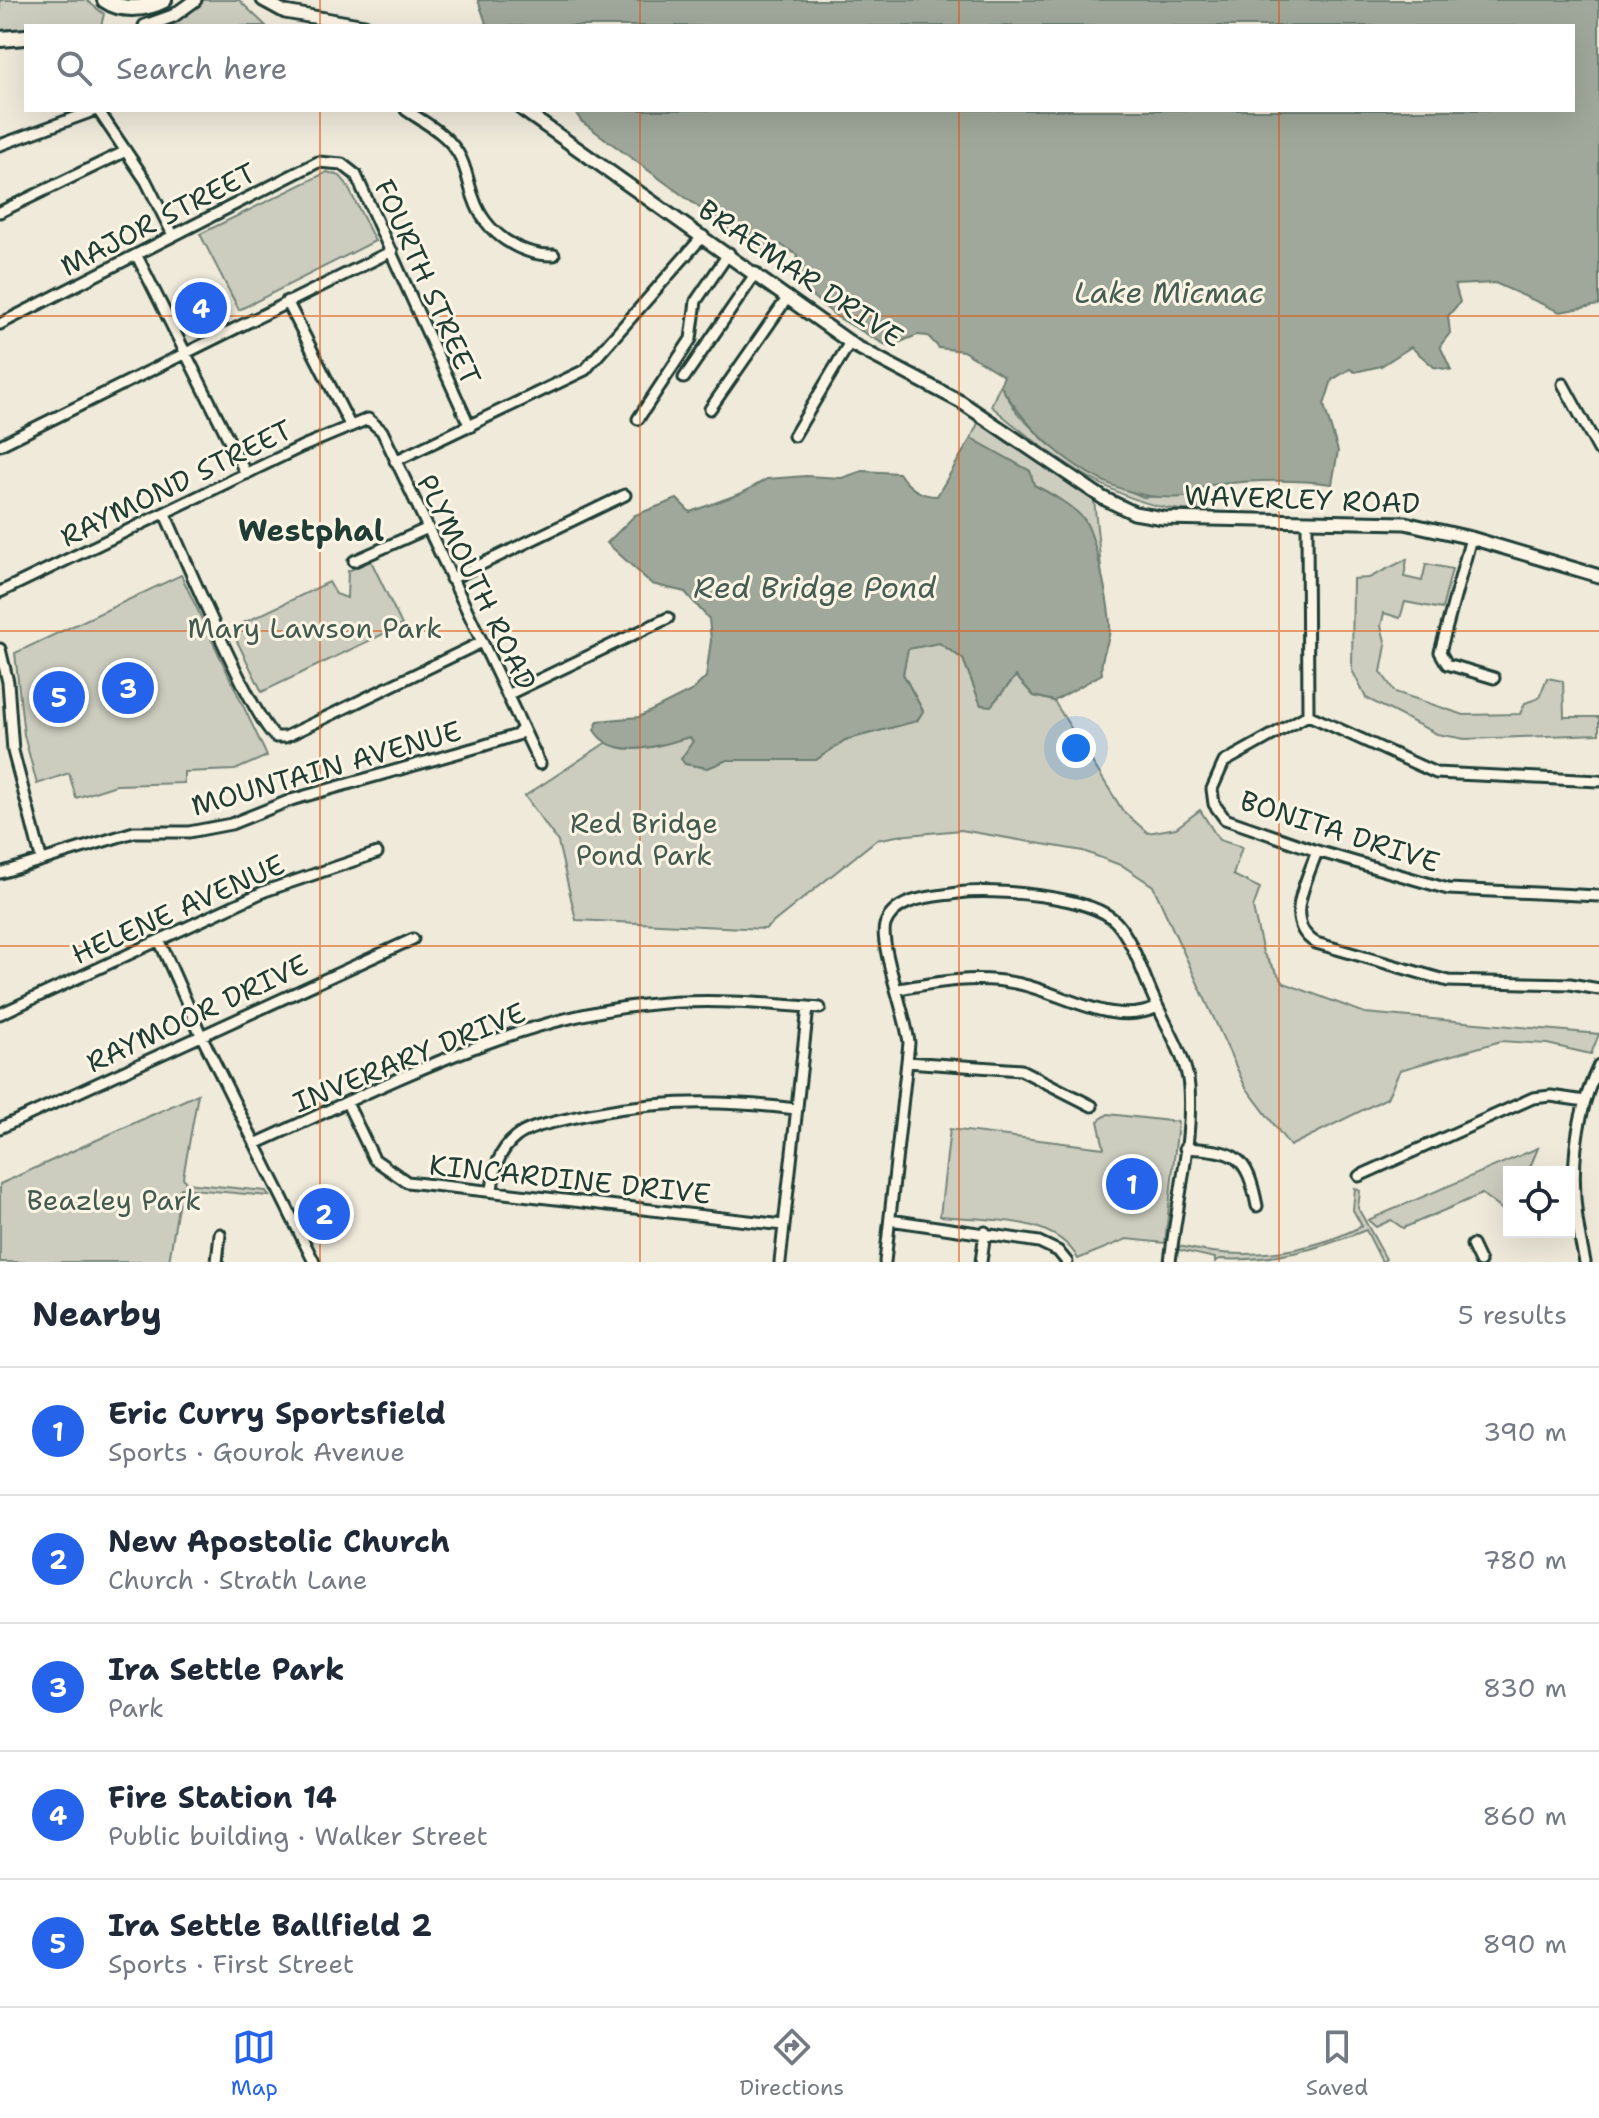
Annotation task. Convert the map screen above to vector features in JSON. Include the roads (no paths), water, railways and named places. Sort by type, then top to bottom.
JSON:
[{"type":"highway","points":[[105,0],[112,5],[131,8],[153,6],[164,0]]},
{"type":"highway","points":[[0,40],[24,37]]},
{"type":"main road","points":[[151,24],[173,16],[195,0]]},
{"type":"main road","points":[[263,0],[285,12],[349,24]]},
{"type":"main road","name":"BRAEMAR DRIVE","points":[[526,112],[729,253],[850,342],[961,402],[1057,468]]},
{"type":"main road","name":"WAVERLEY ROAD","points":[[1057,468],[1134,513],[1163,518],[1307,522],[1375,520],[1471,538],[1599,576]]},
{"type":"street","points":[[0,145],[91,112]]},
{"type":"street","points":[[98,112],[126,151],[173,235]]},
{"type":"street","points":[[409,112],[451,142],[463,161],[479,211],[495,231],[525,252],[554,255]]},
{"type":"street","points":[[0,212],[126,151]]},
{"type":"street","name":"MAJOR STREET","points":[[0,324],[318,162],[338,163]]},
{"type":"street","name":"FOURTH STREET","points":[[338,163],[356,175],[470,427]]},
{"type":"street","points":[[395,461],[585,370],[703,236]]},
{"type":"street","points":[[0,445],[392,251]]},
{"type":"street","points":[[638,419],[691,339],[696,301],[729,253]]},
{"type":"street","points":[[137,256],[246,474]]},
{"type":"street","points":[[684,378],[756,273]]},
{"type":"street","points":[[710,409],[788,297]]},
{"type":"street","points":[[287,301],[350,425]]},
{"type":"street","points":[[794,436],[850,342]]},
{"type":"street","points":[[1563,384],[1599,450]]},
{"type":"street","name":"RAYMOND STREET","points":[[0,592],[350,425],[362,420],[372,421]]},
{"type":"street","name":"PLYMOUTH ROAD","points":[[372,421],[379,426],[521,730],[540,764]]},
{"type":"street","points":[[451,579],[625,495]]},
{"type":"street","points":[[165,514],[241,675],[268,728],[276,737],[285,737],[480,643]]},
{"type":"street","points":[[1307,522],[1308,715],[1436,773],[1599,781]]},
{"type":"street","points":[[354,561],[426,529]]},
{"type":"street","points":[[1471,538],[1440,652],[1441,660],[1455,668],[1494,678]]},
{"type":"street","points":[[507,695],[668,618]]},
{"type":"street","points":[[0,649],[8,682],[13,751],[41,858]]},
{"type":"street","name":"BONITA DRIVE","points":[[1308,715],[1224,762],[1214,779],[1213,797],[1218,811],[1231,823],[1463,892],[1599,896]]},
{"type":"street","name":"MOUNTAIN AVENUE","points":[[0,873],[134,832],[189,832],[231,824],[291,800],[517,735],[521,730]]},
{"type":"street","points":[[1317,851],[1297,913],[1303,933],[1316,943],[1448,981],[1570,984],[1599,989]]},
{"type":"street","name":"HELENE AVENUE","points":[[0,1014],[265,891],[377,853]]},
{"type":"street","points":[[885,1262],[907,1062],[907,1023],[883,938],[893,912],[905,903],[984,890],[1004,890],[1096,909],[1112,918],[1158,1007],[1189,1081],[1185,1148],[1170,1262]]},
{"type":"street","name":"RAYMOOR DRIVE","points":[[0,1128],[413,939]]},
{"type":"street","points":[[160,942],[201,1035],[314,1262]]},
{"type":"street","points":[[899,989],[940,981],[1005,981],[1121,1015],[1158,1007]]},
{"type":"street","name":"INVERARY DRIVE","points":[[255,1144],[511,1036],[590,1013],[683,1001],[768,1002],[820,1008]]},
{"type":"street","points":[[780,1262],[808,1007]]},
{"type":"street","points":[[907,1062],[1021,1070],[1092,1106]]},
{"type":"street","points":[[1585,1262],[1573,1176],[1585,1101],[1599,1065]]},
{"type":"street","points":[[1359,1176],[1533,1098],[1551,1096],[1585,1101]]},
{"type":"street","points":[[492,1191],[501,1154],[517,1136],[533,1128],[641,1104],[726,1101],[796,1109]]},
{"type":"street","name":"KINCARDINE DRIVE","points":[[347,1103],[367,1150],[396,1177],[424,1185],[783,1225]]},
{"type":"street","points":[[1185,1148],[1218,1150],[1238,1158],[1250,1173],[1257,1206]]},
{"type":"street","points":[[890,1220],[1039,1242],[1058,1251],[1067,1262]]},
{"type":"street","points":[[981,1262],[985,1232]]},
{"type":"street","points":[[217,1262],[220,1234]]},
{"type":"street","points":[[1472,1245],[1480,1262]]},
{"type":"water","name":"Lake Micmac","points":[[478,0],[1599,0],[1599,305],[1560,312],[1495,283],[1455,285],[1460,302],[1448,316],[1450,333],[1440,346],[1451,370],[1434,367],[1411,347],[1381,366],[1355,372],[1350,369],[1332,380],[1324,405],[1338,451],[1332,484],[1287,481],[1226,483],[1207,486],[1184,497],[1156,497],[1129,491],[1102,481],[1055,449],[1016,408],[1000,385],[1004,376],[963,351],[939,348],[928,336],[917,335],[889,347],[837,317],[797,283],[797,255],[781,245],[767,253],[753,247],[581,121],[575,112],[1575,112],[1575,24],[486,24]]},
{"type":"water","name":"Red Bridge Pond","points":[[971,438],[1030,471],[1034,485],[1069,506],[1085,521],[1105,587],[1109,615],[1110,631],[1102,674],[1054,701],[1034,696],[1016,676],[991,706],[981,705],[963,659],[939,643],[908,649],[903,674],[923,711],[917,721],[845,740],[816,760],[727,760],[708,768],[685,764],[681,759],[693,741],[689,737],[652,747],[625,748],[602,740],[594,730],[598,721],[639,717],[693,690],[706,677],[711,640],[709,619],[685,592],[652,584],[607,543],[635,515],[677,499],[690,512],[742,493],[767,479],[806,476],[842,478],[862,471],[899,473],[915,490],[937,496]]},
{"type":"place","name":"Fire Station 14","points":[[201,308]]},
{"type":"place","name":"Ira Settle Park","points":[[128,688]]},
{"type":"place","name":"Ira Settle Ballfield 2","points":[[59,697]]},
{"type":"place","name":"Eric Curry Sportsfield","points":[[1132,1184]]},
{"type":"place","name":"New Apostolic Church","points":[[324,1214]]},
{"type":"district","name":"Westphal","points":[[311,531]]},
{"type":"park label","name":"Mary Lawson Park","points":[[315,628]]},
{"type":"park label","name":"Red Bridge Pond Park","points":[[644,839]]},
{"type":"park label","name":"Beazley Park","points":[[114,1200]]}]
